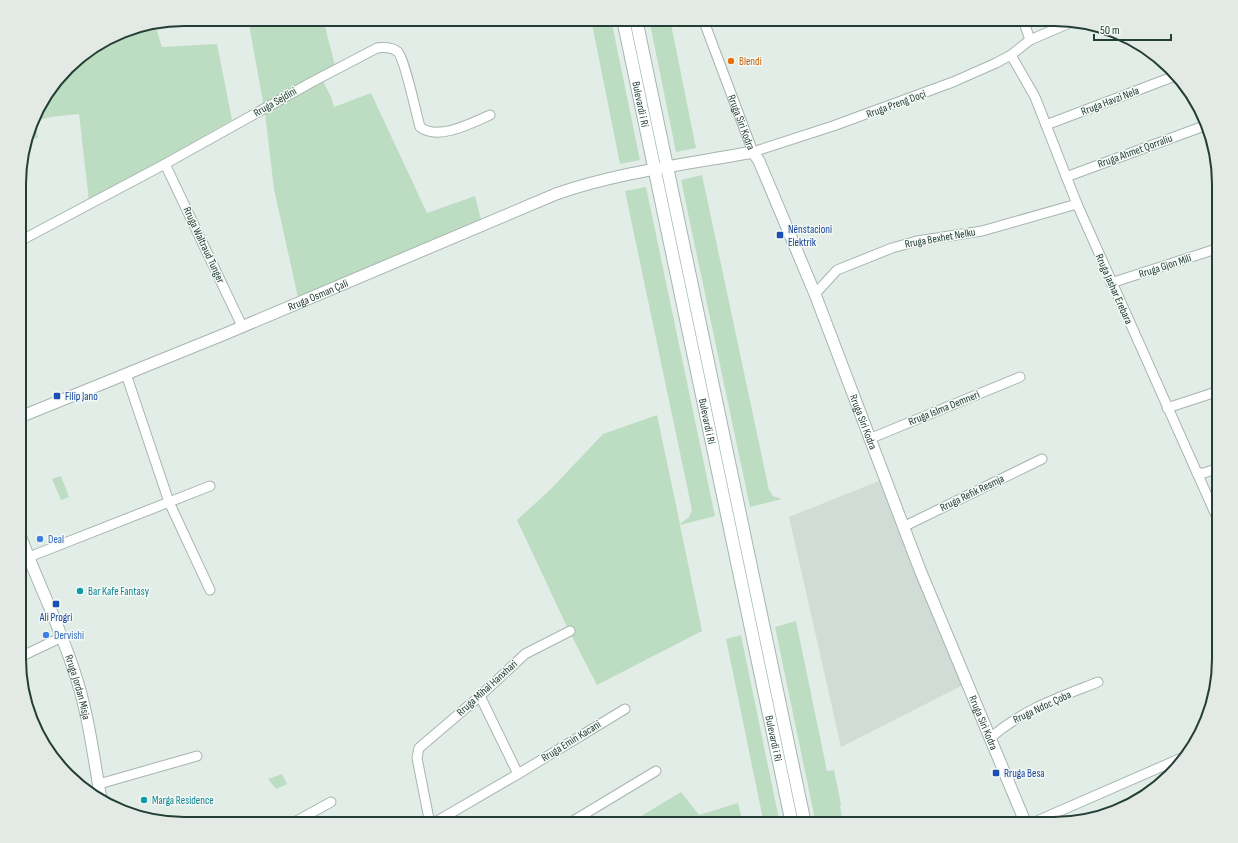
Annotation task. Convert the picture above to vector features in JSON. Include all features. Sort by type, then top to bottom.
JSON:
[{"type":"main road","name":"Bulevardi i Ri","points":[[624,26],[791,817]]},
{"type":"main road","name":"Bulevardi i Ri","points":[[638,26],[739,516],[804,817]]},
{"type":"street","name":"Rruga Siri Kodra","points":[[706,26],[753,152],[815,294],[902,527],[1023,817]]},
{"type":"street","points":[[1026,26],[1030,40]]},
{"type":"street","name":"Rruga Preng Doçi","points":[[753,152],[796,139],[907,100],[981,70],[1011,55],[1030,40],[1062,26]]},
{"type":"street","name":"Rruga Sejdini","points":[[26,238],[377,48],[385,46],[391,48],[401,57],[420,127],[424,130],[457,129],[490,115]]},
{"type":"street","name":"Rruga Jashar Erebara","points":[[1011,55],[1035,97],[1077,204],[1111,283],[1212,507]]},
{"type":"street","name":"Rruga Havzi Nela","points":[[1046,125],[1171,78]]},
{"type":"street","name":"Rruga Ahmet Qorraliu","points":[[1066,177],[1201,127]]},
{"type":"street","name":"Rruga Osman Çali","points":[[26,415],[242,326],[556,194],[583,185],[617,177],[753,152]]},
{"type":"street","name":"Rruga Waltraud Tunger","points":[[165,164],[242,326]]},
{"type":"street","name":"Rruga Bexhet Nelku","points":[[815,294],[837,270],[892,248],[923,240],[982,231],[1077,204]]},
{"type":"street","name":"Rruga Gjon Mili","points":[[1111,283],[1212,250]]},
{"type":"street","points":[[126,374],[168,502],[210,590]]},
{"type":"street","name":"Rruga Islma Demneri","points":[[869,439],[1020,377]]},
{"type":"street","points":[[1167,408],[1212,393]]},
{"type":"street","name":"Rruga Refik Resmja","points":[[902,527],[1042,459]]},
{"type":"street","points":[[1197,474],[1204,474],[1212,471]]},
{"type":"street","points":[[29,557],[210,486]]},
{"type":"street","name":"Rruga Jordan Misja","points":[[26,550],[62,637],[78,681],[100,792]]},
{"type":"street","name":"Rruga Mihal Hanxhari","points":[[430,817],[416,752],[422,744],[480,696],[525,654],[570,631]]},
{"type":"street","points":[[26,654],[62,637]]},
{"type":"street","name":"Rruga Ndoc Çoba","points":[[990,738],[1009,722],[1020,716],[1051,700],[1098,682]]},
{"type":"street","points":[[480,696],[518,774]]},
{"type":"street","name":"Rruga Emin Kacani","points":[[443,817],[518,774],[625,709]]},
{"type":"street","points":[[98,784],[197,756]]},
{"type":"street","points":[[1046,817],[1174,761]]},
{"type":"street","points":[[580,817],[656,771]]},
{"type":"street","points":[[304,817],[331,802]]},
{"type":"shaded area","points":[[884,479],[967,683],[841,747],[789,517]]},
{"type":"green space","points":[[249,26],[325,26],[335,65],[319,73],[331,97],[334,107],[371,93],[427,213],[475,196],[482,223],[299,302],[274,189],[265,113]]},
{"type":"green space","points":[[592,26],[612,26],[640,160],[620,164]]},
{"type":"green space","points":[[650,26],[671,26],[696,148],[676,152]]},
{"type":"green space","points":[[156,28],[162,47],[217,44],[232,120],[89,201],[79,114],[40,120],[47,105],[65,80],[80,65],[114,42],[133,34]]},
{"type":"green space","points":[[36,128],[38,138],[32,139]]},
{"type":"green space","points":[[702,175],[769,490],[773,496],[782,499],[750,507],[681,180]]},
{"type":"green space","points":[[646,187],[715,516],[680,525],[702,631],[597,685],[568,629],[517,520],[551,489],[603,434],[657,415],[680,524],[689,517],[692,510],[625,191]]},
{"type":"green space","points":[[61,476],[69,497],[61,500],[52,479]]},
{"type":"green space","points":[[796,621],[827,771],[834,770],[842,817],[815,817],[775,627]]},
{"type":"green space","points":[[741,635],[779,817],[763,817],[726,639]]},
{"type":"green space","points":[[282,774],[287,784],[276,789],[268,779]]},
{"type":"green space","points":[[681,792],[699,815],[738,803],[741,817],[640,817]]},
{"type":"place","name":"Blendi","points":[[731,61]]},
{"type":"place","name":"Nënstacioni Elektrik","points":[[780,235]]},
{"type":"place","name":"Filip Jano","points":[[57,396]]},
{"type":"place","name":"Deal","points":[[40,539]]},
{"type":"place","name":"Bar Kafe Fantasy","points":[[80,591]]},
{"type":"place","name":"Ali Progri","points":[[56,604]]},
{"type":"place","name":"Dervishi","points":[[46,635]]},
{"type":"place","name":"Rruga Besa","points":[[996,773]]},
{"type":"place","name":"Marga Residence","points":[[144,800]]}]
